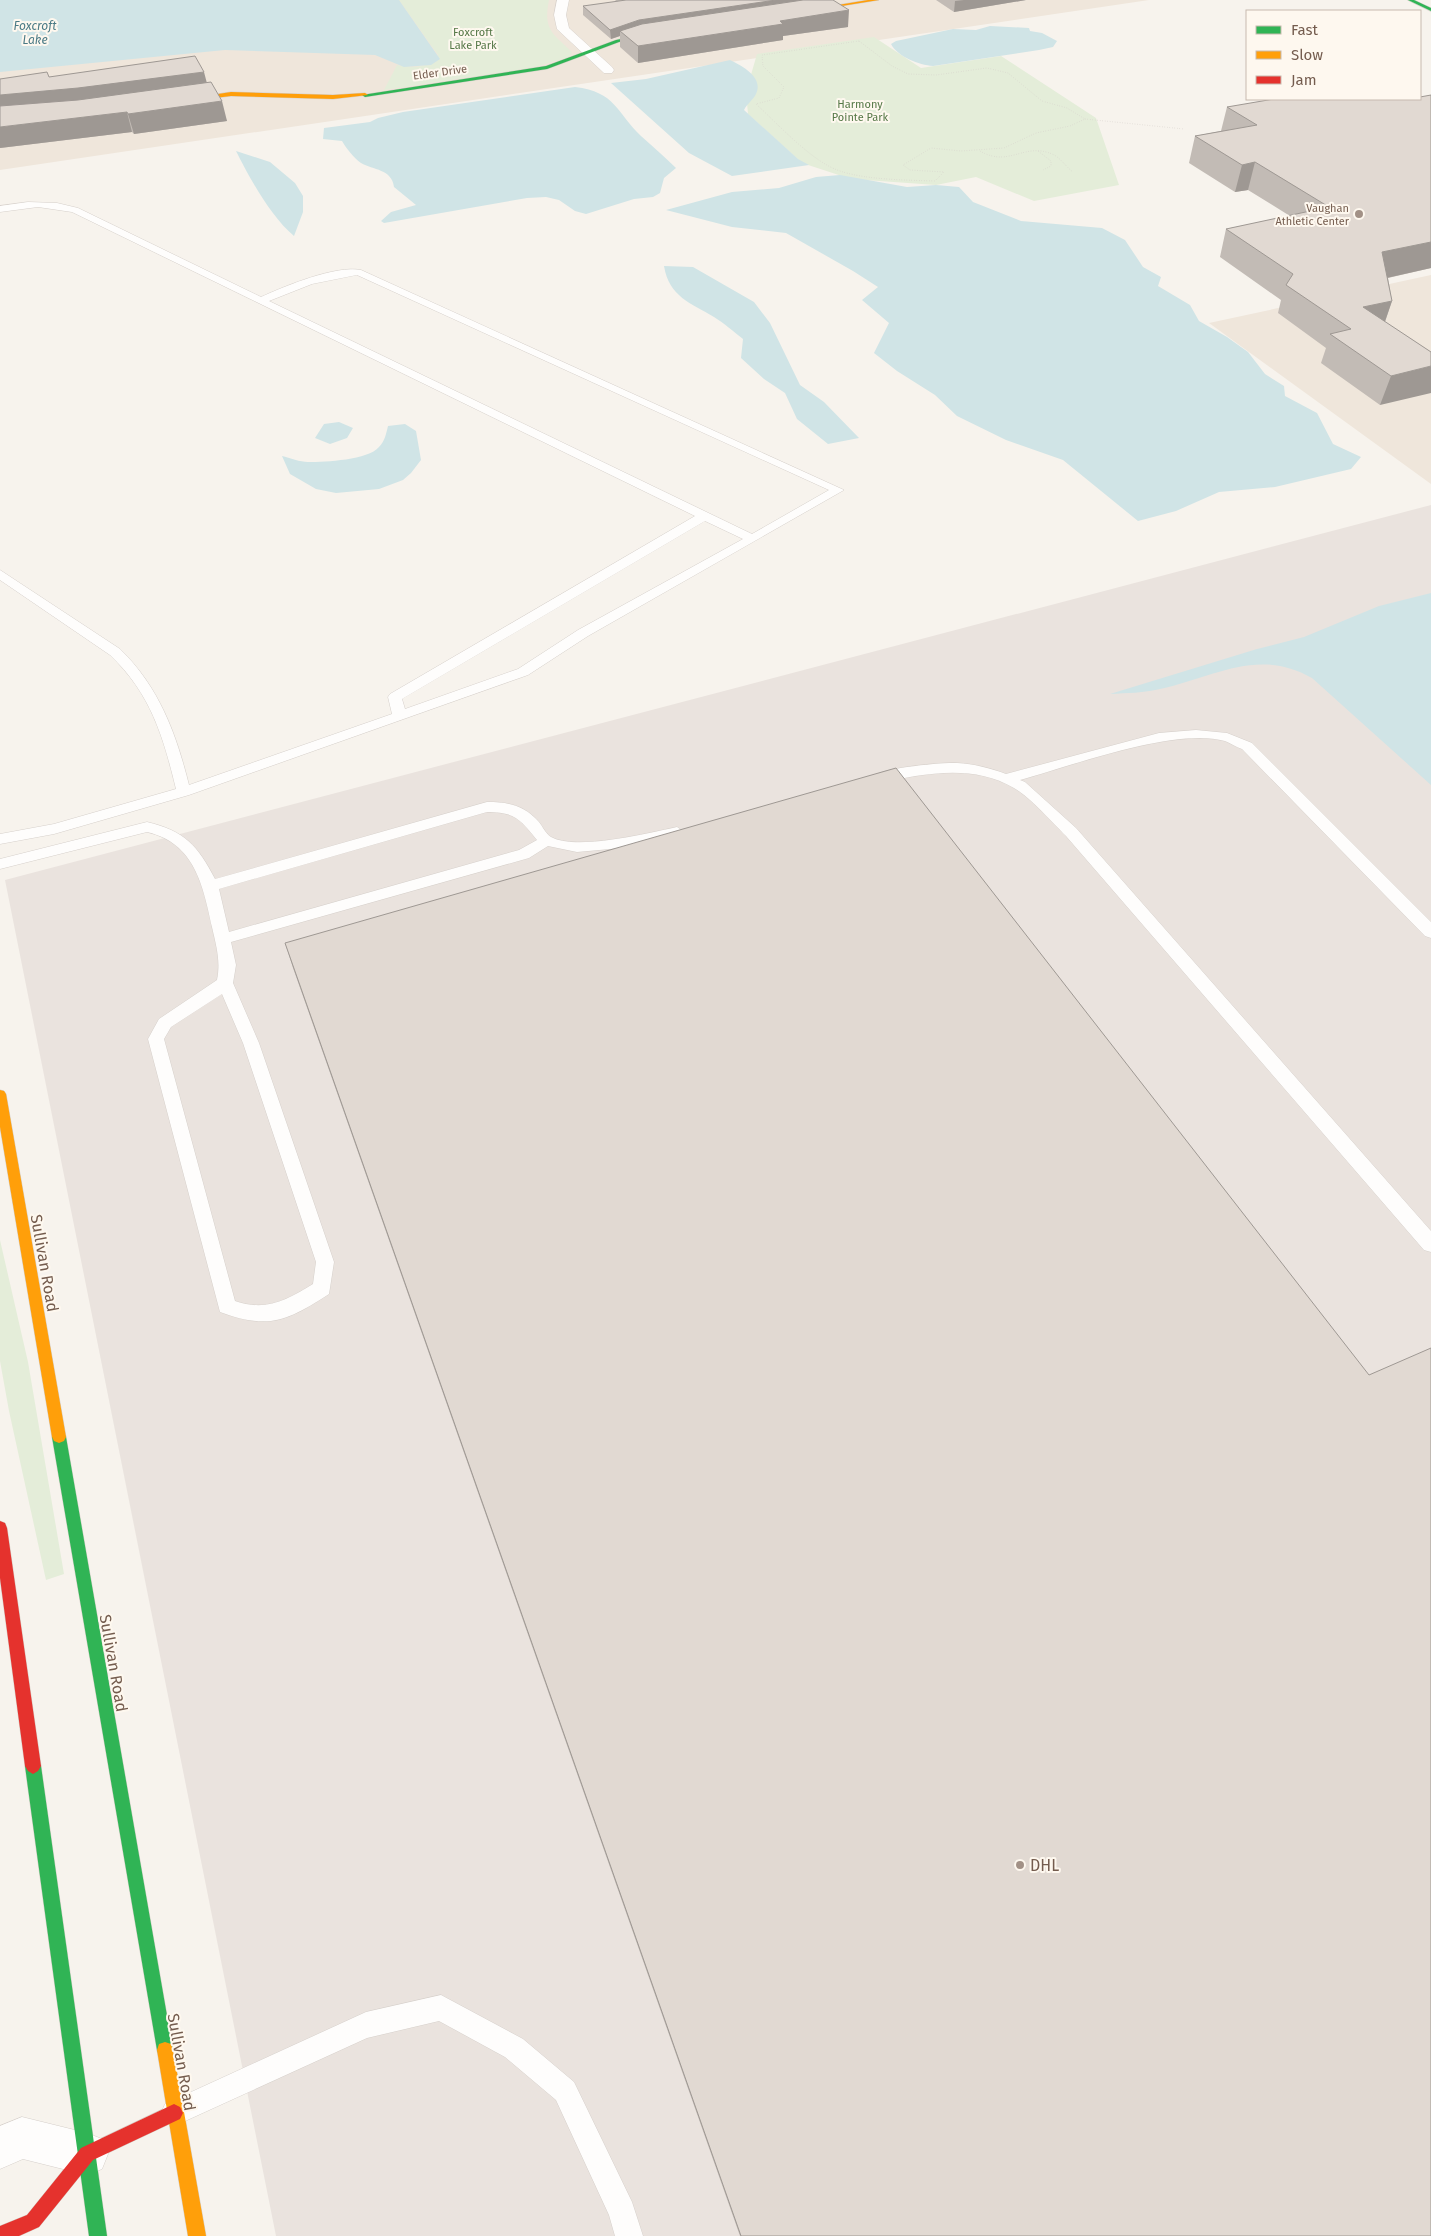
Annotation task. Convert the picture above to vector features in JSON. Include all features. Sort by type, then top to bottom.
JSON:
[{"type":"street","points":[[563,0],[560,15],[564,29],[588,54],[608,70]]},
{"type":"street","points":[[792,13],[877,0]]},
{"type":"street","points":[[1410,0],[1431,10]]},
{"type":"street","name":"Elder Drive","points":[[167,102],[231,94],[364,95],[548,67],[588,54],[618,41],[668,31]]},
{"type":"street","name":"Sullivan Road","points":[[0,1094],[174,2113],[197,2236]]},
{"type":"street","points":[[0,1528],[98,2236]]},
{"type":"street","points":[[0,2235],[33,2221],[87,2154],[174,2113]]},
{"type":"street","points":[[0,2148],[22,2138],[87,2154]]},
{"type":"lane","points":[[0,209],[33,205],[65,206],[75,210],[752,539]]},
{"type":"lane","points":[[0,838],[54,829],[184,792],[523,672],[583,634],[838,490],[358,272],[329,275],[299,284],[260,301]]},
{"type":"lane","points":[[400,717],[395,697],[704,516]]},
{"type":"lane","points":[[0,574],[131,666],[144,681],[172,744],[184,792]]},
{"type":"lane","points":[[1005,780],[1159,737],[1196,734],[1227,737],[1247,746],[1431,932]]},
{"type":"lane","points":[[863,782],[919,770],[956,767],[987,772],[1020,785],[1071,832],[1431,1244]]},
{"type":"lane","points":[[142,804],[147,827]]},
{"type":"lane","points":[[211,886],[487,807],[510,806],[522,812],[546,841],[577,847],[632,842],[694,828]]},
{"type":"lane","points":[[0,864],[147,827],[165,830],[176,836],[200,864],[211,886],[223,939],[228,965],[225,983],[251,1043],[325,1262],[322,1288],[296,1306],[270,1315],[245,1314],[227,1306],[156,1039],[165,1023],[225,983]]},
{"type":"lane","points":[[223,939],[524,854],[546,841]]},
{"type":"lane","points":[[174,2113],[366,2025],[441,2008],[514,2048],[565,2091],[622,2212],[629,2236]]},
{"type":"path","points":[[1084,119],[1070,126],[1036,133],[1004,148],[980,151],[931,148],[923,150],[921,154],[903,165],[910,170],[944,172],[935,181],[891,179],[839,171],[811,154],[756,104],[779,98],[784,87],[771,71],[763,66],[762,56],[859,42],[898,70],[908,74],[936,75],[987,68],[1008,73],[1042,101],[1067,108],[1084,119],[1184,129]]},
{"type":"path","points":[[980,151],[991,160],[1004,160],[1021,151],[1038,150],[1056,155],[1061,164],[1073,172]]},
{"type":"path","points":[[1038,150],[1051,161],[1051,166],[1043,170]]},
{"type":"shaded area","points":[[0,0],[1149,0],[0,170]]},
{"type":"shaded area","points":[[1431,275],[1431,484],[1209,323]]},
{"type":"shaded area","points":[[1431,505],[1431,2236],[276,2236],[5,880]]},
{"type":"green space","name":"Foxcroft Lake Park","points":[[399,0],[549,0],[547,10],[548,24],[554,35],[572,52],[569,57],[531,68],[384,90],[397,65],[411,67],[427,65],[436,62],[438,55]]},
{"type":"green space","name":"Harmony Pointe Park","points":[[874,37],[921,68],[1001,56],[1096,118],[1119,185],[1034,201],[976,177],[936,185],[851,179],[802,163],[748,114],[746,92],[757,54]]},
{"type":"green space","points":[[0,1240],[28,1362],[64,1574],[46,1580],[0,1361]]},
{"type":"water","name":"Foxcroft Lake","points":[[0,0],[399,0],[440,59],[431,65],[404,67],[375,55],[225,50],[0,72]]},
{"type":"water","points":[[990,26],[1029,28],[1030,31],[1042,33],[1057,41],[1053,47],[1039,50],[933,66],[909,60],[894,49],[891,44],[896,41],[953,29],[976,30]]},
{"type":"water","points":[[730,60],[751,73],[757,82],[756,94],[744,110],[798,159],[809,165],[732,176],[689,153],[611,83],[646,79]]},
{"type":"water","points":[[575,87],[599,93],[607,98],[641,136],[676,168],[664,178],[660,193],[653,197],[634,199],[586,214],[575,211],[559,200],[546,197],[527,198],[384,223],[381,221],[391,212],[416,205],[394,187],[386,173],[358,161],[342,141],[323,139],[324,128],[370,122],[378,118],[403,112]]},
{"type":"water","points":[[236,151],[270,162],[295,183],[303,196],[303,212],[294,236],[269,208]]},
{"type":"water","points":[[840,175],[907,187],[936,185],[959,187],[973,202],[1021,221],[1102,228],[1125,240],[1143,267],[1161,277],[1158,286],[1190,305],[1199,321],[1248,352],[1265,374],[1284,386],[1285,396],[1317,413],[1333,444],[1361,457],[1351,469],[1275,487],[1219,492],[1176,511],[1138,521],[1063,460],[1006,440],[957,416],[935,395],[897,371],[874,353],[889,323],[862,300],[878,287],[786,233],[732,227],[666,210],[732,192],[779,188],[816,177]]},
{"type":"water","points":[[664,266],[693,267],[754,302],[770,323],[800,385],[824,402],[859,438],[828,444],[797,419],[785,393],[764,379],[741,358],[743,339],[714,317],[682,298],[671,285]]},
{"type":"water","points":[[339,422],[353,428],[347,438],[330,444],[315,438],[324,424]]},
{"type":"water","points":[[405,424],[416,431],[421,460],[403,480],[379,489],[336,493],[316,489],[290,474],[282,456],[308,462],[335,461],[366,455],[379,447],[384,440],[388,426]]},
{"type":"water","points":[[1431,593],[1431,785],[1312,678],[1292,669],[1273,665],[1236,667],[1154,690],[1110,694],[1257,649],[1304,637],[1379,606]]},
{"type":"building","points":[[626,0],[776,0],[639,20],[610,30],[583,6]]},
{"type":"building","points":[[803,0],[833,0],[849,10],[780,21],[783,24],[638,46],[620,31],[642,24]]},
{"type":"building","points":[[195,56],[204,72],[78,88],[0,95],[0,79],[47,72],[49,77]]},
{"type":"building","points":[[211,82],[222,101],[128,114],[127,112],[0,127],[0,106],[78,100]]},
{"type":"building","name":"Vaughan Athletic Center","points":[[1431,95],[1431,242],[1382,252],[1392,301],[1363,307],[1431,352],[1431,366],[1391,376],[1330,334],[1351,329],[1286,285],[1293,274],[1226,229],[1329,207],[1255,162],[1242,165],[1195,136],[1257,125],[1227,107],[1268,100],[1421,100],[1421,97]]},
{"type":"building","name":"DHL","points":[[896,768],[1369,1375],[1431,1348],[1431,2236],[741,2236],[285,943]]},
{"type":"traffic: fast","points":[[1410,0],[1431,10]]},
{"type":"traffic: fast","points":[[365,95],[547,67],[618,41],[655,33]]},
{"type":"traffic: fast","points":[[59,1437],[165,2050]]},
{"type":"traffic: fast","points":[[33,1766],[98,2236]]},
{"type":"traffic: slow","points":[[804,11],[877,0]]},
{"type":"traffic: slow","points":[[182,100],[231,94],[333,97],[365,95]]},
{"type":"traffic: slow","points":[[0,1094],[59,1437]]},
{"type":"traffic: slow","points":[[165,2050],[197,2236]]},
{"type":"traffic: jam","points":[[0,1528],[33,1766]]},
{"type":"traffic: jam","points":[[0,2235],[33,2221],[87,2154],[174,2113]]},
{"type":"place","name":"Vaughan Athletic Center","points":[[1359,214]]},
{"type":"place","name":"DHL","points":[[1020,1865]]}]
